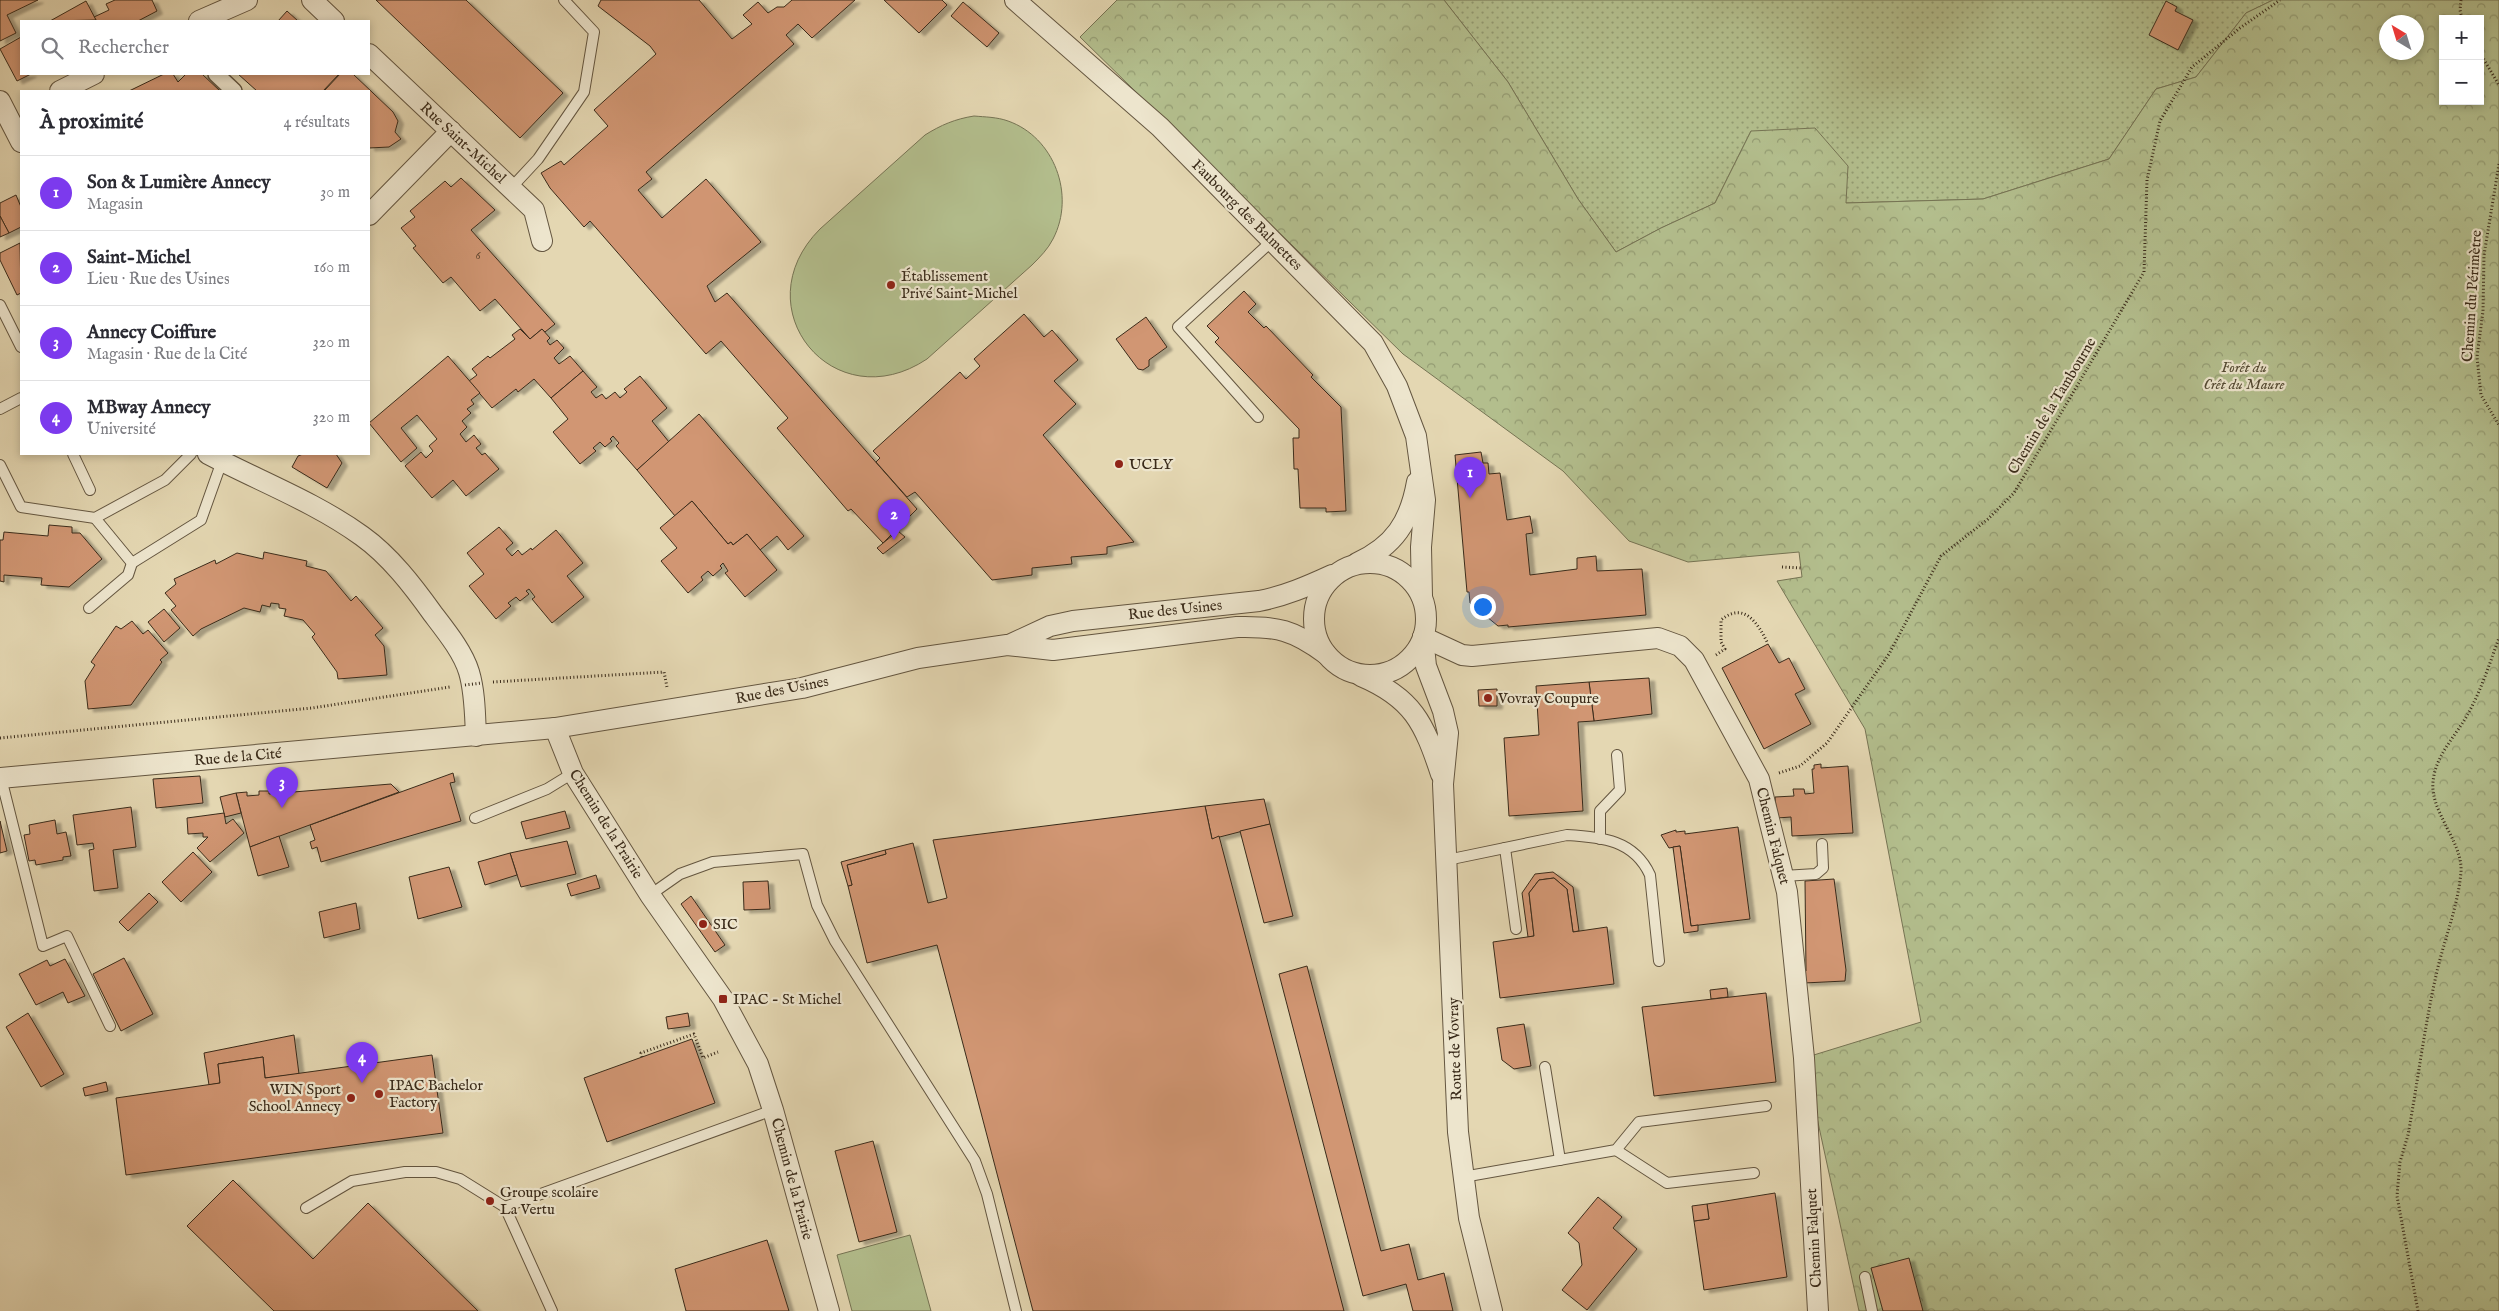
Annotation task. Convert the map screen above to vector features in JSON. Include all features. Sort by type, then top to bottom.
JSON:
[{"type":"street","points":[[202,20],[247,0]]},
{"type":"street","points":[[312,0],[333,20]]},
{"type":"street","name":"Faubourg des Balmettes","points":[[1015,0],[1160,127],[1373,343],[1387,364],[1407,407],[1416,436],[1419,470],[1425,500],[1421,547],[1422,597]]},
{"type":"street","name":"Rue Saint-Michel","points":[[370,55],[534,210],[542,241]]},
{"type":"street","points":[[62,90],[92,75]]},
{"type":"street","points":[[217,75],[233,90]]},
{"type":"street","points":[[7,113],[20,140]]},
{"type":"street","points":[[370,214],[451,131]]},
{"type":"street","points":[[215,457],[325,513],[363,536],[386,557],[411,584],[447,632],[469,671],[474,701],[476,736],[556,728]]},
{"type":"street","name":"Faubourg des Balmettes","points":[[1347,568],[1386,547],[1398,533],[1414,499],[1419,470]]},
{"type":"street","points":[[1369,563],[1386,565],[1401,572],[1413,583],[1422,597],[1426,617],[1423,637],[1417,650],[1396,669],[1368,675],[1354,673],[1339,666],[1326,654],[1318,640],[1314,623],[1315,606],[1320,592],[1329,580],[1347,568],[1369,563]]},
{"type":"street","name":"Rue des Usines","points":[[1007,645],[1050,626],[1073,621],[1276,598],[1347,568]]},
{"type":"street","name":"Rue des Usines","points":[[556,728],[802,688],[918,658],[1007,645],[1053,650],[1237,627],[1260,627],[1297,634],[1326,654]]},
{"type":"street","name":"Chemin Falquet","points":[[1423,637],[1452,652],[1472,656],[1650,638],[1673,642],[1694,660],[1759,779],[1787,892],[1804,1058],[1818,1311]]},
{"type":"street","name":"Route de Vovray","points":[[1423,637],[1426,666],[1443,711],[1448,733],[1444,784],[1458,1132],[1469,1218],[1492,1311]]},
{"type":"street","name":"Route de Vovray","points":[[1354,673],[1376,682],[1409,706],[1428,735],[1444,784]]},
{"type":"street","name":"Chemin de la Prairie","points":[[556,728],[572,773],[650,895],[723,998],[758,1064],[773,1110],[829,1311]]},
{"type":"street","name":"Rue de la Cité","points":[[0,778],[476,736]]},
{"type":"lane","points":[[511,188],[538,159],[584,92],[594,32],[564,0]]},
{"type":"lane","points":[[1258,417],[1178,327],[1272,241]]},
{"type":"lane","points":[[0,304],[20,345]]},
{"type":"lane","points":[[0,409],[20,399]]},
{"type":"lane","points":[[73,455],[90,490]]},
{"type":"lane","points":[[0,465],[21,507],[96,518],[165,480],[190,455]]},
{"type":"lane","points":[[89,608],[128,575],[132,563],[201,520],[215,457]]},
{"type":"lane","points":[[96,518],[132,563]]},
{"type":"lane","points":[[1600,838],[1600,810],[1620,790],[1617,755]]},
{"type":"lane","points":[[475,818],[547,789],[572,773]]},
{"type":"lane","points":[[0,778],[42,946],[68,936],[110,1026]]},
{"type":"lane","points":[[1447,860],[1567,836],[1600,838],[1619,843],[1644,862],[1650,875],[1659,961]]},
{"type":"lane","points":[[1783,876],[1816,874],[1823,868],[1822,844]]},
{"type":"lane","points":[[1505,848],[1516,929]]},
{"type":"lane","points":[[650,895],[680,874],[712,862],[803,854],[817,905],[835,941],[975,1161],[987,1194],[1016,1311]]},
{"type":"lane","points":[[1545,1067],[1560,1160]]},
{"type":"lane","points":[[1463,1177],[1616,1150],[1640,1122],[1766,1106]]},
{"type":"lane","points":[[506,1207],[773,1110]]},
{"type":"lane","points":[[1616,1150],[1667,1183],[1754,1173]]},
{"type":"lane","points":[[306,1208],[352,1181],[405,1172],[436,1172],[460,1179],[506,1207],[552,1311]]},
{"type":"lane","points":[[1865,1277],[1872,1311]]},
{"type":"path","name":"Chemin de la Tambourne","points":[[1759,779],[1800,766],[1828,742],[1889,654],[1941,556],[1988,518],[2014,493],[2144,272],[2147,180],[2160,121],[2192,67],[2240,28],[2280,0]]},
{"type":"path","points":[[2461,0],[2461,15]]},
{"type":"path","points":[[2484,60],[2499,85]]},
{"type":"path","name":"Chemin du Périmètre","points":[[2499,164],[2484,255],[2483,311],[2477,357],[2481,395],[2499,425]]},
{"type":"path","points":[[1782,567],[1802,568]]},
{"type":"path","points":[[1725,649],[1721,642],[1721,620],[1729,614],[1740,611],[1747,614],[1755,623],[1768,644]]},
{"type":"path","points":[[2418,1311],[2397,1196],[2397,1187],[2400,1162],[2408,1135],[2438,968],[2456,904],[2461,869],[2451,834],[2438,811],[2433,782],[2439,760],[2448,741],[2465,719],[2480,689],[2499,638]]},
{"type":"path","points":[[0,738],[312,708],[482,683],[664,672]]},
{"type":"path","points":[[642,1057],[641,1053],[694,1034],[703,1058],[718,1052]]},
{"type":"green space","name":"Forêt du Crêt du Maure","points":[[1117,0],[1444,0],[1508,82],[1578,199],[1616,252],[1661,228],[1715,203],[1751,131],[1815,128],[1848,166],[1846,203],[1983,199],[2109,159],[2156,89],[2196,77],[2246,13],[2273,0],[2499,0],[2499,1311],[1859,1311],[1804,1058],[1921,1022],[1865,729],[1777,581],[1802,577],[1799,552],[1688,562],[1629,541],[1563,471],[1403,354],[1080,37]]},
{"type":"green space","points":[[1444,0],[2273,0],[2246,13],[2196,77],[2156,89],[2109,159],[1983,199],[1846,203],[1751,131],[1715,203],[1661,228],[1616,252],[1578,199],[1508,82]]},
{"type":"green space","points":[[974,116],[1008,121],[1024,129],[1038,140],[1049,154],[1061,187],[1062,204],[1060,222],[1051,243],[1032,265],[927,359],[892,374],[860,376],[831,366],[809,347],[795,321],[790,291],[798,260],[820,229],[925,135],[948,123]]},
{"type":"green space","points":[[910,1235],[931,1311],[852,1311],[837,1255]]},
{"type":"building","points":[[0,0],[38,0],[7,15],[16,33],[0,41]]},
{"type":"building","points":[[115,0],[152,0],[157,11],[140,20],[96,20],[94,17],[109,10],[106,4]]},
{"type":"building","points":[[376,0],[466,0],[563,93],[520,138]]},
{"type":"building","points":[[601,0],[699,0],[732,39],[752,24],[743,15],[758,2],[768,13],[777,7],[784,7],[792,0],[855,0],[812,38],[798,24],[786,35],[794,44],[646,172],[652,179],[638,190],[662,218],[706,179],[761,242],[707,286],[715,302],[727,293],[917,509],[883,543],[851,509],[848,511],[777,428],[788,418],[721,341],[706,354],[590,221],[584,227],[550,188],[541,173],[561,161],[564,165],[608,126],[594,110],[656,54],[650,46],[598,6]]},
{"type":"building","points":[[884,0],[942,0],[947,5],[919,33]]},
{"type":"building","points":[[86,1],[96,20],[52,20]]},
{"type":"building","points":[[2166,1],[2177,7],[2175,11],[2193,20],[2178,50],[2149,35]]},
{"type":"building","points":[[963,2],[999,33],[987,47],[951,16]]},
{"type":"building","points":[[287,11],[297,20],[279,20]]},
{"type":"building","points":[[20,38],[20,75],[29,75],[17,81],[0,49]]},
{"type":"building","points":[[162,75],[174,75],[178,82],[185,75],[203,75],[219,90],[131,90]]},
{"type":"building","points":[[239,75],[338,75],[324,90],[256,90]]},
{"type":"building","points":[[339,75],[354,75],[370,90],[325,90]]},
{"type":"building","points":[[370,90],[393,112],[398,121],[395,132],[401,139],[389,147],[370,148]]},
{"type":"building","points":[[461,178],[495,210],[471,230],[555,324],[545,332],[542,329],[530,339],[495,299],[480,311],[451,277],[443,283],[413,248],[416,246],[401,228],[415,217],[410,211],[445,181],[451,187]]},
{"type":"building","points":[[16,195],[20,205],[20,228],[9,233],[0,216],[0,203]]},
{"type":"building","points":[[0,216],[9,233],[0,237]]},
{"type":"building","points":[[20,243],[20,294],[17,295],[0,260],[0,253]]},
{"type":"building","points":[[1244,291],[1256,304],[1248,312],[1264,328],[1266,326],[1313,375],[1311,377],[1341,407],[1346,511],[1326,512],[1326,508],[1300,508],[1298,469],[1294,469],[1293,438],[1299,438],[1299,429],[1215,342],[1219,338],[1207,326]]},
{"type":"building","points":[[1024,314],[1044,337],[1052,330],[1078,360],[1054,381],[1076,404],[1043,435],[1134,542],[1107,547],[1107,554],[1071,557],[1072,564],[1032,568],[1032,575],[992,580],[915,492],[907,497],[876,462],[880,458],[873,451],[960,372],[966,379],[980,366],[974,359]]},
{"type":"building","points":[[1146,317],[1167,347],[1149,360],[1149,366],[1143,370],[1138,369],[1116,339]]},
{"type":"building","points":[[520,329],[530,339],[542,329],[550,338],[547,341],[550,345],[557,340],[564,348],[554,358],[559,364],[570,356],[583,371],[551,398],[534,379],[518,392],[516,389],[492,408],[469,381],[477,375],[472,369],[488,356],[490,358],[515,339],[512,335]]},
{"type":"building","points":[[448,356],[480,393],[471,400],[474,404],[467,409],[471,413],[462,421],[467,427],[460,434],[466,442],[474,435],[481,444],[476,448],[482,455],[485,453],[499,469],[466,496],[453,480],[432,498],[405,466],[421,452],[426,458],[433,451],[429,446],[437,439],[417,415],[401,428],[417,448],[401,462],[370,422]]},
{"type":"building","points":[[583,371],[597,387],[591,392],[596,398],[602,394],[606,399],[615,392],[620,398],[627,392],[624,389],[640,376],[667,408],[652,421],[669,442],[637,470],[616,446],[619,443],[613,436],[610,439],[612,441],[605,447],[600,442],[593,448],[596,451],[580,464],[553,432],[568,419],[551,398]]},
{"type":"building","points":[[699,414],[804,536],[788,550],[777,536],[760,550],[747,534],[733,545],[731,542],[728,544],[692,501],[675,516],[637,470]]},
{"type":"building","points":[[1481,452],[1483,463],[1488,463],[1489,474],[1500,473],[1507,520],[1530,516],[1533,533],[1526,534],[1530,575],[1577,569],[1577,558],[1596,556],[1597,571],[1642,569],[1646,615],[1508,627],[1508,625],[1498,626],[1470,603],[1469,592],[1467,592],[1455,455]]},
{"type":"building","points":[[337,455],[342,463],[327,488],[292,467],[298,456]]},
{"type":"building","points":[[692,501],[728,544],[731,542],[733,545],[747,534],[777,570],[745,597],[725,573],[728,571],[723,563],[720,566],[722,568],[713,576],[708,571],[701,577],[703,580],[688,593],[661,561],[677,548],[660,528]]},
{"type":"building","points":[[49,525],[72,527],[72,533],[80,533],[102,559],[69,587],[41,585],[42,578],[4,575],[4,582],[0,581],[0,540],[3,540],[4,532],[48,536]]},
{"type":"building","points":[[499,527],[513,543],[506,549],[512,556],[518,550],[522,555],[531,548],[532,550],[556,530],[583,563],[567,576],[584,597],[552,623],[532,599],[535,597],[529,589],[526,591],[529,594],[520,601],[516,597],[508,603],[511,606],[496,619],[469,586],[484,574],[467,553]]},
{"type":"building","points":[[898,531],[905,537],[883,554],[877,548]]},
{"type":"building","points":[[264,552],[307,561],[306,566],[326,571],[351,601],[356,596],[383,628],[375,635],[384,646],[387,675],[338,679],[337,672],[312,637],[315,634],[303,620],[284,616],[286,609],[279,608],[279,604],[271,603],[270,607],[262,605],[260,612],[244,608],[201,629],[193,636],[171,610],[176,606],[165,593],[176,584],[174,579],[215,560],[216,564],[237,553],[263,559]]},
{"type":"building","points":[[164,609],[180,628],[164,642],[148,622]]},
{"type":"building","points":[[132,621],[143,634],[148,630],[168,653],[160,660],[162,662],[131,705],[88,709],[85,681],[95,665],[91,662],[116,626],[121,629]]},
{"type":"building","points":[[1768,644],[1779,663],[1789,658],[1805,689],[1795,694],[1811,724],[1764,749],[1722,668]]},
{"type":"building","points":[[1649,678],[1652,714],[1594,721],[1589,682]]},
{"type":"building","points":[[1589,682],[1594,721],[1578,722],[1583,811],[1509,816],[1504,738],[1539,735],[1536,686]]},
{"type":"building","name":"Vovray Coupure","points":[[1497,689],[1497,706],[1479,706],[1478,690]]},
{"type":"building","points":[[1821,764],[1821,768],[1848,766],[1853,833],[1792,836],[1791,817],[1777,818],[1775,797],[1794,796],[1793,789],[1804,789],[1805,794],[1814,793],[1812,769],[1814,769],[1814,765]]},
{"type":"building","points":[[453,773],[455,782],[450,783],[461,821],[321,862],[317,847],[312,849],[310,842],[315,840],[310,825]]},
{"type":"building","points":[[200,776],[203,803],[156,808],[153,779]]},
{"type":"building","points":[[391,784],[399,792],[250,847],[236,793],[247,792],[247,796],[259,795],[259,791],[269,791],[269,794]]},
{"type":"building","points":[[236,793],[241,813],[225,817],[220,797]]},
{"type":"building","points":[[1264,799],[1270,824],[1212,839],[1205,806]]},
{"type":"building","points":[[1205,806],[1212,839],[1219,836],[1344,1311],[1033,1311],[937,945],[867,963],[848,886],[852,885],[847,865],[886,854],[885,850],[913,843],[928,903],[947,898],[933,840]]},
{"type":"building","points":[[131,807],[136,847],[113,850],[118,888],[94,891],[89,850],[94,849],[93,843],[77,845],[73,815]]},
{"type":"building","points":[[565,811],[570,828],[526,839],[521,822]]},
{"type":"building","points":[[224,813],[226,824],[233,819],[244,833],[210,862],[197,848],[208,837],[203,837],[203,833],[188,834],[187,818]]},
{"type":"building","points":[[55,820],[57,834],[66,832],[71,856],[63,857],[63,860],[36,865],[35,860],[29,861],[24,835],[30,834],[29,825]]},
{"type":"building","points":[[0,821],[7,851],[0,853]]},
{"type":"building","points":[[1270,824],[1293,916],[1264,923],[1240,831]]},
{"type":"building","points":[[1738,827],[1750,919],[1691,926],[1680,846],[1669,848],[1661,835],[1676,830],[1676,832],[1685,831],[1685,834]]},
{"type":"building","points":[[279,836],[289,867],[258,876],[250,847]]},
{"type":"building","points":[[567,841],[576,874],[521,887],[510,853]]},
{"type":"building","points":[[1680,846],[1691,926],[1698,925],[1698,931],[1684,933],[1673,847]]},
{"type":"building","points":[[885,850],[886,854],[847,865],[852,885],[848,886],[841,862]]},
{"type":"building","points":[[193,852],[212,872],[181,902],[162,882]]},
{"type":"building","points":[[510,853],[517,875],[485,885],[478,862]]},
{"type":"building","points":[[449,867],[462,907],[418,919],[409,877]]},
{"type":"building","points":[[1553,872],[1573,887],[1579,931],[1573,932],[1567,889],[1554,878],[1539,880],[1529,893],[1534,936],[1528,937],[1522,893],[1535,874]]},
{"type":"building","points":[[596,875],[600,888],[571,896],[567,884]]},
{"type":"building","points":[[1554,878],[1567,889],[1573,932],[1607,927],[1614,984],[1500,998],[1493,942],[1534,936],[1529,893],[1539,880]]},
{"type":"building","points":[[1834,879],[1846,970],[1845,981],[1804,983],[1803,971],[1806,971],[1805,881]]},
{"type":"building","points":[[768,881],[770,909],[744,910],[743,882]]},
{"type":"building","points":[[149,893],[158,902],[128,931],[119,922]]},
{"type":"building","name":"SIC","points":[[691,896],[725,945],[715,952],[681,904]]},
{"type":"building","points":[[356,903],[360,929],[324,938],[319,912]]},
{"type":"building","points":[[124,958],[153,1014],[121,1031],[93,974]]},
{"type":"building","points":[[65,959],[85,996],[68,1003],[63,992],[36,1005],[19,974],[47,960],[50,966]]},
{"type":"building","points":[[1307,966],[1381,1251],[1409,1244],[1418,1280],[1444,1273],[1453,1311],[1413,1311],[1406,1284],[1363,1296],[1279,974]]},
{"type":"building","points":[[1727,988],[1728,997],[1711,999],[1710,990]]},
{"type":"building","points":[[1766,993],[1776,1082],[1654,1096],[1642,1007]]},
{"type":"building","points":[[28,1013],[64,1074],[41,1087],[6,1027]]},
{"type":"building","points":[[688,1013],[690,1026],[668,1029],[666,1017]]},
{"type":"building","points":[[1524,1024],[1531,1066],[1514,1069],[1502,1060],[1497,1028]]},
{"type":"building","points":[[294,1035],[299,1074],[265,1078],[263,1057],[218,1064],[220,1083],[209,1085],[204,1053]]},
{"type":"building","points":[[692,1039],[715,1103],[607,1142],[584,1078]]},
{"type":"building","points":[[432,1055],[443,1133],[126,1175],[116,1098],[220,1083],[218,1064],[263,1057],[265,1078]]},
{"type":"building","points":[[106,1082],[108,1091],[85,1096],[83,1088]]},
{"type":"building","points":[[873,1141],[897,1232],[859,1242],[835,1151]]},
{"type":"building","points":[[233,1180],[313,1259],[368,1203],[478,1311],[274,1311],[187,1226]]},
{"type":"building","points":[[1775,1193],[1787,1277],[1704,1290],[1694,1221],[1709,1219],[1707,1204]]},
{"type":"building","points":[[1598,1197],[1622,1217],[1613,1228],[1637,1249],[1587,1310],[1562,1290],[1582,1265],[1579,1243],[1568,1233]]},
{"type":"building","points":[[1707,1204],[1709,1219],[1694,1221],[1692,1206]]},
{"type":"building","points":[[767,1240],[789,1311],[686,1311],[675,1269]]},
{"type":"building","points":[[1909,1258],[1923,1311],[1883,1311],[1871,1268]]},
{"type":"place","name":"Établissement Privé Saint-Michel","points":[[891,285]]},
{"type":"place","name":"UCLY","points":[[1119,464]]},
{"type":"place","name":"Son & Lumière Annecy","points":[[1470,498]]},
{"type":"place","name":"Saint-Michel","points":[[894,540]]},
{"type":"place","name":"Vovray Coupure","points":[[1488,698]]},
{"type":"place","name":"Annecy Coiffure","points":[[282,808]]},
{"type":"place","name":"SIC","points":[[703,924]]},
{"type":"place","name":"IPAC - St Michel","points":[[723,999]]},
{"type":"place","name":"MBway Annecy","points":[[362,1083]]},
{"type":"place","name":"IPAC Bachelor Factory","points":[[379,1094]]},
{"type":"place","name":"WIN Sport School Annecy","points":[[351,1098]]},
{"type":"place","name":"Groupe scolaire La Vertu","points":[[490,1201]]}]
